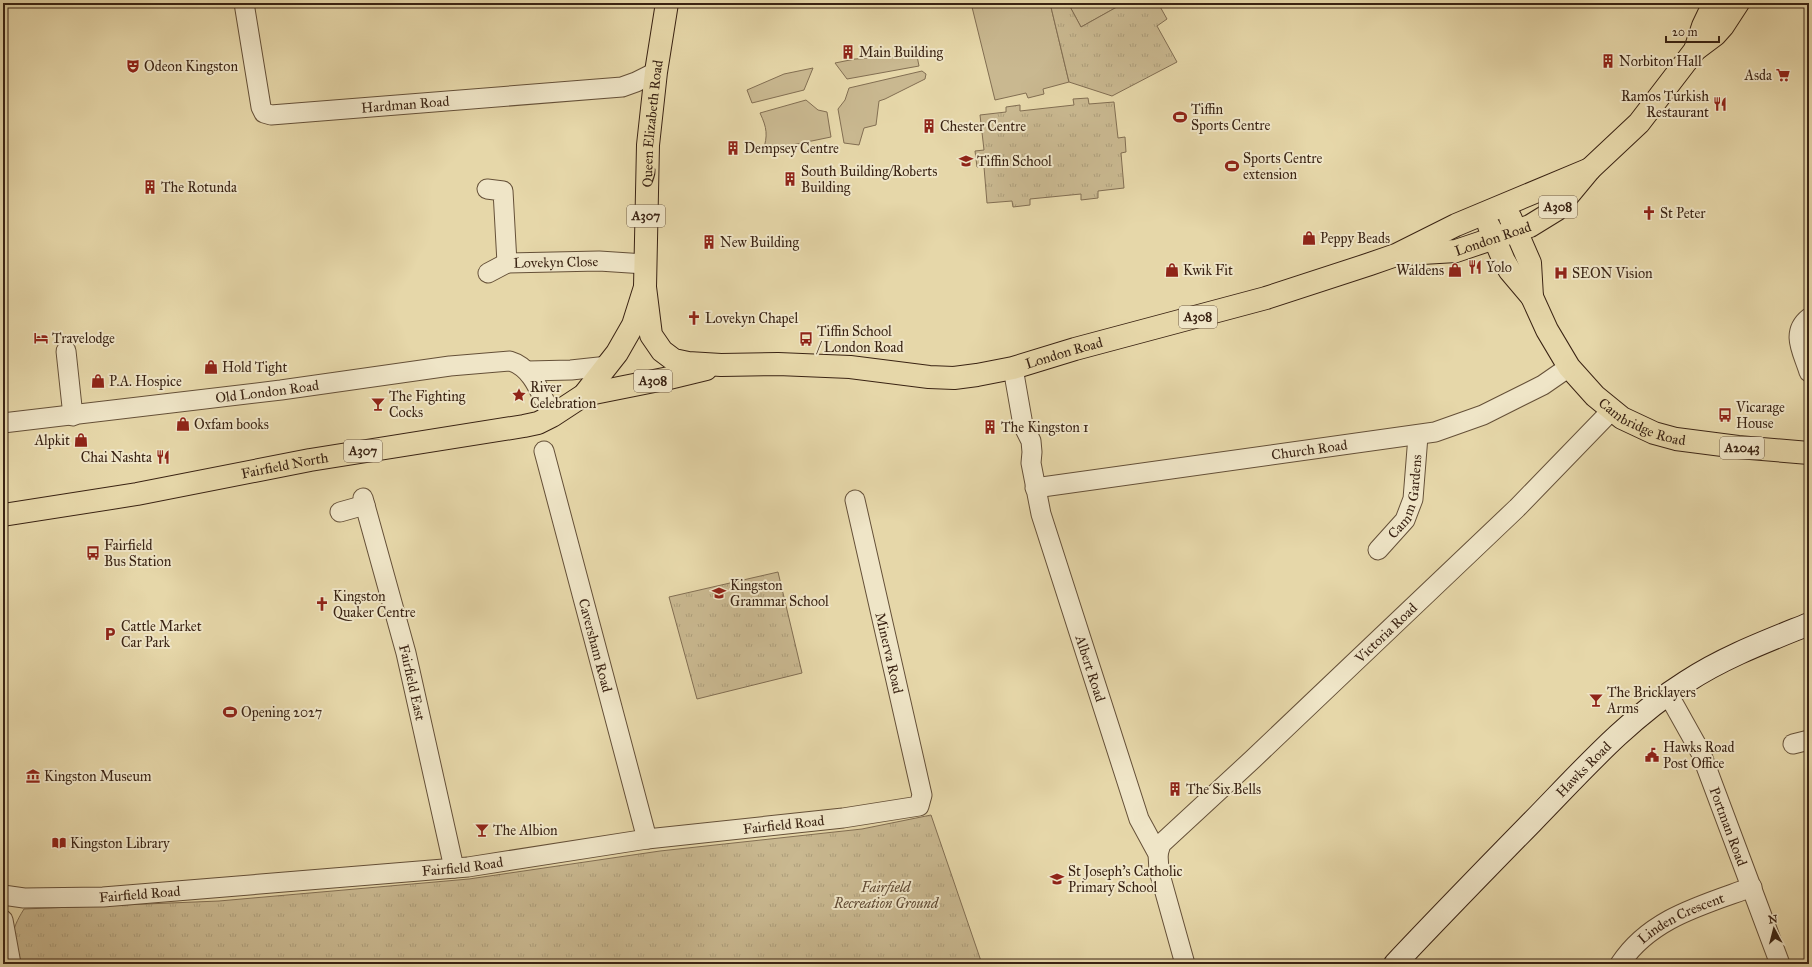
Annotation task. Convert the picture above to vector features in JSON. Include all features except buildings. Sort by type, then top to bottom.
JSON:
[{"type":"main road","name":"London Road","points":[[1695,50],[1703,26],[1714,3]]},
{"type":"main road","name":"London Road","points":[[1396,254],[1456,251],[1530,226],[1556,210],[1590,169],[1639,123],[1695,50],[1716,35],[1730,18],[1738,3]]},
{"type":"main road","name":"Queen Elizabeth Road","points":[[584,395],[623,345],[630,332],[645,287],[648,144],[656,72],[670,4]]},
{"type":"main road","name":"London Road","points":[[721,365],[826,365],[929,377],[954,378],[1013,368],[1075,349],[1266,298],[1396,254],[1444,230],[1590,169]]},
{"type":"main road","name":"Cambridge Road","points":[[1504,206],[1530,263],[1532,298]]},
{"type":"main road","name":"Cambridge Road","points":[[1484,214],[1493,239],[1510,270],[1532,298],[1547,330],[1569,367],[1595,396],[1612,410],[1648,431],[1676,438],[1738,447],[1809,453]]},
{"type":"main road","name":"A308","points":[[645,287],[651,335],[662,351],[674,360],[688,363],[721,365]]},
{"type":"main road","name":"A308","points":[[584,395],[669,378],[721,365]]},
{"type":"main road","name":"Fairfield North","points":[[3,515],[152,492],[310,460],[524,426],[538,423],[552,416],[584,395]]},
{"type":"main road","name":"A307","points":[[3,529],[16,521],[46,509]]},
{"type":"street","name":"Hardman Road","points":[[244,3],[261,107],[264,113],[271,115],[622,87],[656,72]]},
{"type":"street","name":"Lovekyn Close","points":[[487,189],[503,191],[506,263],[599,261],[645,264]]},
{"type":"street","points":[[488,272],[506,263]]},
{"type":"street","points":[[1809,318],[1799,330],[1798,337],[1809,372]]},
{"type":"street","points":[[66,351],[73,416]]},
{"type":"street","name":"Old London Road","points":[[3,423],[73,416],[465,365],[510,361],[519,363],[528,371]]},
{"type":"street","points":[[552,416],[528,371],[571,370],[608,366]]},
{"type":"street","name":"Church Road","points":[[1035,488],[1418,436],[1435,432],[1483,415],[1543,385],[1569,367]]},
{"type":"street","name":"Albert Road","points":[[1013,368],[1023,426],[1031,441],[1031,461],[1035,488],[1049,540],[1137,812],[1146,834],[1158,854],[1159,871],[1185,964]]},
{"type":"street","name":"Victoria Road","points":[[1158,854],[1161,844],[1253,759],[1506,518],[1612,410]]},
{"type":"street","name":"Camm Gardens","points":[[1378,550],[1405,520],[1413,499],[1418,436]]},
{"type":"street","name":"Caversham Road","points":[[544,451],[647,840]]},
{"type":"street","name":"Minerva Road","points":[[855,500],[922,795],[919,806]]},
{"type":"street","name":"Fairfield East","points":[[340,512],[364,502],[406,653],[454,868]]},
{"type":"street","name":"Hawks Road","points":[[1395,964],[1594,759],[1632,722],[1668,694],[1713,665],[1809,624]]},
{"type":"street","name":"Portman Road","points":[[1668,694],[1702,753],[1780,964]]},
{"type":"street","name":"Fairfield Road","points":[[3,895],[24,898],[103,897],[454,868],[647,840],[843,818],[919,806]]},
{"type":"street","name":"Linden Crescent","points":[[1620,964],[1636,944],[1655,928],[1674,916],[1752,887]]},
{"type":"street","points":[[3,920],[11,964]]},
{"type":"green space","points":[[971,3],[1050,3],[1069,82],[1043,89],[1044,94],[1028,98],[1026,93],[995,100]]},
{"type":"green space","points":[[1050,3],[1068,3],[1081,27],[1124,3],[1158,3],[1167,19],[1157,26],[1177,62],[1112,96],[1069,82]]},
{"type":"green space","points":[[1068,3],[1124,3],[1081,27]]},
{"type":"green space","points":[[917,56],[919,66],[847,79],[835,63],[855,59]]},
{"type":"green space","points":[[813,68],[804,90],[752,103],[747,90],[784,74]]},
{"type":"green space","points":[[922,71],[926,74],[925,79],[879,101],[876,125],[864,128],[859,145],[844,143],[838,109],[845,100],[849,88]]},
{"type":"green space","points":[[1088,98],[1089,104],[1114,102],[1118,138],[1125,137],[1126,152],[1121,153],[1124,188],[1098,191],[1098,198],[1081,200],[1081,194],[1030,199],[1030,205],[1013,207],[1012,201],[987,203],[984,167],[977,167],[975,151],[984,150],[980,115],[1006,112],[1006,107],[1020,105],[1020,111],[1074,105],[1073,99]]},
{"type":"green space","points":[[806,100],[818,110],[827,112],[831,137],[763,151],[766,140],[766,132],[760,113]]},
{"type":"green space","points":[[778,572],[802,673],[697,699],[669,597]]},
{"type":"green space","name":"Fairfield Recreation Ground","points":[[931,815],[982,964],[18,964],[13,942],[16,924],[24,909],[219,901],[469,879],[660,851],[862,829]]},
{"type":"place","name":"Main Building","points":[[848,52]]},
{"type":"place","name":"Norbiton Hall","points":[[1608,61]]},
{"type":"place","name":"Odeon Kingston","points":[[133,66]]},
{"type":"place","name":"Asda","points":[[1783,75]]},
{"type":"place","name":"Ramos Turkish Restaurant","points":[[1720,104]]},
{"type":"place","name":"Tiffin Sports Centre","points":[[1180,117]]},
{"type":"place","name":"Chester Centre","points":[[929,126]]},
{"type":"place","name":"Dempsey Centre","points":[[733,148]]},
{"type":"place","name":"Tiffin School","points":[[966,161]]},
{"type":"place","name":"Sports Centre extension","points":[[1232,166]]},
{"type":"place","name":"South Building/Roberts Building","points":[[790,179]]},
{"type":"place","name":"The Rotunda","points":[[150,187]]},
{"type":"place","name":"St Peter","points":[[1649,213]]},
{"type":"place","name":"Peppy Beads","points":[[1309,238]]},
{"type":"place","name":"New Building","points":[[709,242]]},
{"type":"place","name":"Yolo","points":[[1475,267]]},
{"type":"place","name":"Kwik Fit","points":[[1172,270]]},
{"type":"place","name":"Waldens","points":[[1455,270]]},
{"type":"place","name":"SEON Vision","points":[[1561,273]]},
{"type":"place","name":"Lovekyn Chapel","points":[[694,318]]},
{"type":"place","name":"Travelodge","points":[[41,338]]},
{"type":"place","name":"Tiffin School / London Road","points":[[806,339]]},
{"type":"place","name":"Hold Tight","points":[[211,367]]},
{"type":"place","name":"P.A. Hospice","points":[[98,381]]},
{"type":"place","name":"River Celebration","points":[[519,395]]},
{"type":"place","name":"The Fighting Cocks","points":[[378,404]]},
{"type":"place","name":"Vicarage House","points":[[1725,415]]},
{"type":"place","name":"Oxfam books","points":[[183,424]]},
{"type":"place","name":"The Kingston 1","points":[[990,427]]},
{"type":"place","name":"Alpkit","points":[[81,440]]},
{"type":"place","name":"Chai Nashta","points":[[163,457]]},
{"type":"place","name":"Fairfield Bus Station","points":[[93,553]]},
{"type":"place","name":"Kingston Grammar School","points":[[719,593]]},
{"type":"place","name":"Kingston Quaker Centre","points":[[322,604]]},
{"type":"place","name":"Cattle Market Car Park","points":[[110,634]]},
{"type":"place","name":"The Bricklayers Arms","points":[[1596,700]]},
{"type":"place","name":"Opening 2027","points":[[230,712]]},
{"type":"place","name":"Hawks Road Post Office","points":[[1652,755]]},
{"type":"place","name":"Kingston Museum","points":[[33,776]]},
{"type":"place","name":"The Six Bells","points":[[1175,789]]},
{"type":"place","name":"The Albion","points":[[482,830]]},
{"type":"place","name":"Kingston Library","points":[[59,843]]},
{"type":"place","name":"St Joseph's Catholic Primary School","points":[[1057,879]]}]
